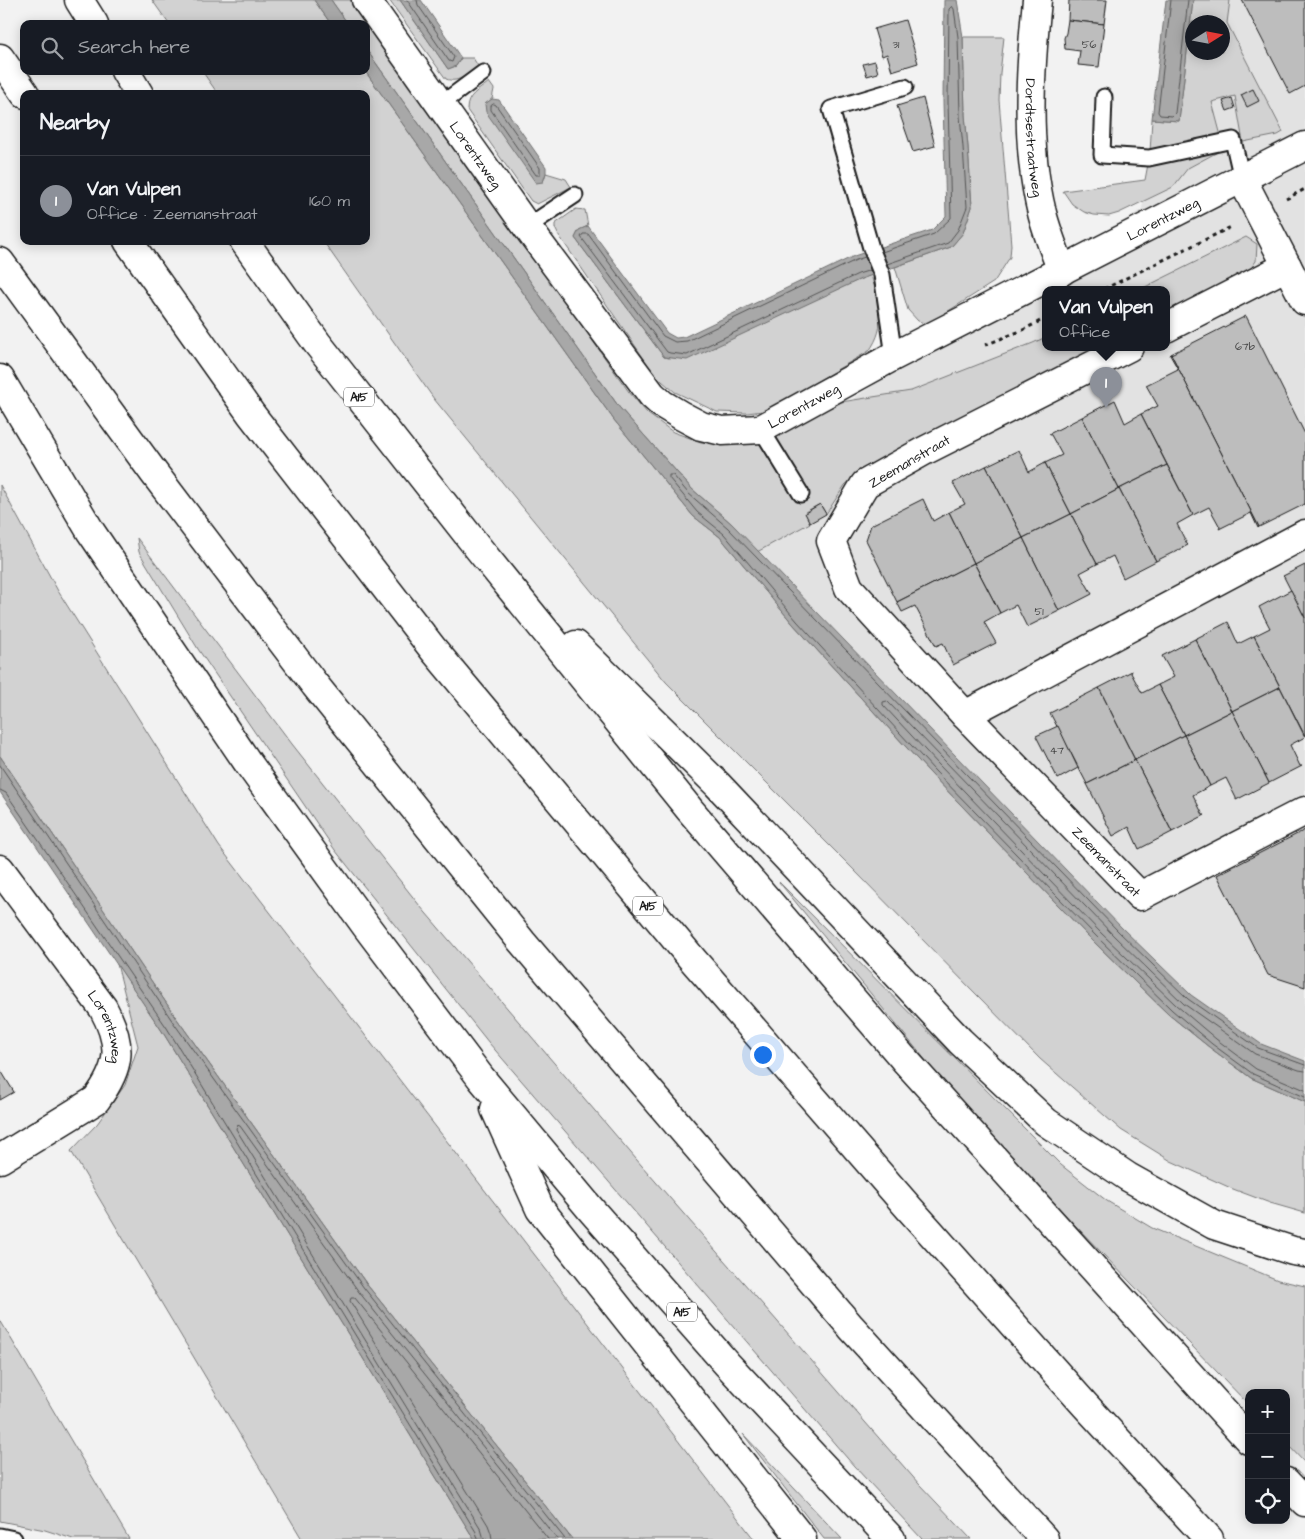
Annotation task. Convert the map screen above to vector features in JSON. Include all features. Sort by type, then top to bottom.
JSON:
[{"type":"main road","points":[[79,0],[92,20]]},
{"type":"main road","name":"Lorentzweg","points":[[366,0],[527,227],[652,395],[662,404],[701,426],[722,431],[761,429],[894,356],[1305,146]]},
{"type":"main road","name":"Dordtsestraatweg","points":[[1037,0],[1031,102],[1034,170],[1042,214],[1062,271]]},
{"type":"main road","points":[[0,58],[22,90]]},
{"type":"main road","points":[[127,75],[137,90]]},
{"type":"main road","points":[[1242,179],[1305,301]]},
{"type":"main road","name":"A15","points":[[131,245],[251,414],[433,649],[693,960],[908,1207],[1085,1405],[1209,1539]]},
{"type":"main road","name":"A15","points":[[247,245],[317,343],[690,810],[890,1043],[1245,1436]]},
{"type":"main road","points":[[0,262],[154,473],[315,685],[522,942],[851,1327],[1044,1539]]},
{"type":"main road","points":[[1170,326],[1287,266]]},
{"type":"main road","name":"Zeemanstraat","points":[[1121,351],[924,451],[865,484],[831,541],[849,588],[965,715],[1140,896],[1305,811]]},
{"type":"main road","name":"A15","points":[[0,379],[91,532],[248,763],[366,926],[482,1078],[593,1212],[727,1364],[891,1539]]},
{"type":"main road","points":[[965,715],[1305,534]]},
{"type":"main road","name":"A15","points":[[479,548],[717,784],[960,1041],[1046,1122],[1128,1177],[1214,1225],[1293,1251],[1305,1253]]},
{"type":"main road","name":"Lorentzweg","points":[[0,869],[103,1008],[114,1031],[117,1045],[113,1073],[106,1087],[96,1100],[0,1159]]},
{"type":"main road","name":"A15","points":[[482,1078],[540,1209],[802,1539]]},
{"type":"main road","points":[[1290,1486],[1305,1502]]},
{"type":"lane","points":[[440,105],[483,73]]},
{"type":"lane","points":[[894,356],[882,275],[871,248],[831,109],[905,87]]},
{"type":"lane","points":[[1104,97],[1102,155],[1149,158],[1233,140],[1242,179]]},
{"type":"lane","points":[[527,227],[576,195]]},
{"type":"lane","points":[[761,429],[801,494]]},
{"type":"lane","points":[[0,1536],[14,1539]]},
{"type":"path","points":[[1110,286],[1259,213]]},
{"type":"shaded area","points":[[152,0],[314,0],[328,20],[166,20]]},
{"type":"shaded area","points":[[331,0],[351,0],[365,20],[345,20]]},
{"type":"shaded area","points":[[389,0],[400,0],[448,69],[456,66],[461,58],[473,58],[478,66],[459,79],[446,79]]},
{"type":"shaded area","points":[[1173,0],[1305,0],[1305,1143],[648,533],[1142,209]]},
{"type":"shaded area","points":[[1193,0],[1230,0],[1228,15],[1191,15]]},
{"type":"shaded area","points":[[370,27],[629,392],[648,414],[673,432],[701,442],[727,445],[752,443],[776,435],[841,402],[911,391],[1042,339],[1042,351],[1094,351],[864,469],[845,485],[826,514],[820,504],[805,512],[810,523],[757,552],[732,524],[692,489],[619,407],[370,55]]},
{"type":"shaded area","points":[[1230,29],[1283,132],[1278,135],[1243,142],[1235,96],[1212,102],[1221,136],[1150,152],[1152,119],[1179,121],[1186,60],[1230,60]]},
{"type":"shaded area","points":[[963,37],[1004,37],[999,100],[1011,245],[1010,257],[994,282],[928,324],[918,321],[908,310],[895,267],[951,247],[963,233],[972,207],[965,115]]},
{"type":"shaded area","points":[[205,75],[368,75],[614,420],[693,516],[720,537],[793,624],[930,773],[1093,941],[1168,1014],[1251,1078],[1305,1102],[1305,1213],[1270,1203],[1233,1189],[1171,1161],[1121,1130],[1040,1059],[666,682],[434,399],[326,245],[370,245],[370,90],[215,90]]},
{"type":"shaded area","points":[[489,82],[494,89],[492,99],[485,104],[543,182],[546,173],[566,179],[571,187],[537,204],[531,201],[467,110],[471,97]]},
{"type":"shaded area","points":[[1225,148],[1188,168],[1173,187],[1109,216],[1084,212],[1072,204],[1063,191],[1145,180],[1148,164]]},
{"type":"shaded area","points":[[576,209],[585,210],[588,226],[579,230],[575,238],[664,357],[669,358],[871,275],[880,314],[880,323],[875,341],[869,351],[775,406],[763,411],[747,413],[717,412],[675,392],[656,376],[555,228],[555,224]]},
{"type":"shaded area","points":[[1246,237],[1257,244],[1256,261],[1248,272],[1170,312],[1170,286],[1147,286]]},
{"type":"shaded area","points":[[0,485],[58,591],[219,846],[754,1539],[572,1539],[368,1286],[177,1019],[0,756]]},
{"type":"shaded area","points":[[137,538],[292,744],[420,906],[642,1166],[919,1484],[971,1539],[922,1539],[854,1466],[489,1043],[335,850],[198,649],[139,552]]},
{"type":"shaded area","points":[[779,882],[1061,1165],[1107,1201],[1152,1228],[1278,1280],[1305,1286],[1305,1463],[1290,1447],[1290,1389],[1245,1389],[1245,1401],[1073,1223],[941,1079]]},
{"type":"shaded area","points":[[117,964],[162,1031],[474,1539],[302,1539],[71,1151],[97,1124],[125,1085],[138,1046]]},
{"type":"shaded area","points":[[0,1320],[129,1539],[73,1539],[45,1530],[0,1521]]},
{"type":"shaded area","points":[[743,1434],[842,1539],[824,1539]]},
{"type":"water","points":[[314,0],[331,0],[345,20],[328,20]]},
{"type":"water","points":[[400,0],[421,0],[461,58],[456,66],[448,69]]},
{"type":"water","points":[[944,0],[957,0],[963,37],[965,115],[972,207],[963,233],[951,247],[861,279],[687,360],[664,357],[575,238],[579,230],[588,226],[667,333],[676,338],[684,337],[854,256],[932,230],[946,216],[943,101]]},
{"type":"water","points":[[1166,0],[1193,0],[1191,15],[1185,15],[1186,60],[1179,121],[1152,119]]},
{"type":"water","points":[[370,55],[619,407],[692,489],[732,524],[1122,928],[1191,995],[1261,1044],[1305,1061],[1305,1102],[1251,1078],[1209,1047],[1168,1014],[1093,941],[930,773],[793,624],[720,537],[693,516],[614,420],[368,75],[370,75]]},
{"type":"water","points":[[492,99],[499,100],[546,167],[543,182],[536,183],[486,112],[485,104]]},
{"type":"water","points":[[0,756],[177,1019],[368,1286],[572,1539],[474,1539],[162,1031],[0,792]]},
{"type":"building","points":[[1069,0],[1107,0],[1104,24],[1068,20]]},
{"type":"building","points":[[1242,0],[1305,0],[1305,86],[1290,94]]},
{"type":"building","points":[[905,20],[918,63],[892,71],[887,54],[882,56],[874,29]]},
{"type":"building","points":[[1068,20],[1104,24],[1099,67],[1078,65],[1080,51],[1065,49],[1064,38]]},
{"type":"building","points":[[875,61],[878,73],[867,76],[863,64]]},
{"type":"building","points":[[1253,89],[1259,101],[1247,107],[1241,95]]},
{"type":"building","points":[[923,98],[935,146],[913,152],[897,106]]},
{"type":"building","points":[[1232,98],[1235,108],[1227,111],[1223,101]]},
{"type":"building","points":[[1246,316],[1305,434],[1305,504],[1259,527],[1171,354]]},
{"type":"building","points":[[1171,354],[1259,527],[1258,528],[1251,513],[1219,529],[1220,527],[1209,507],[1193,515],[1141,414],[1158,406],[1146,385],[1178,369]]},
{"type":"building","points":[[1115,400],[1125,423],[1141,414],[1167,465],[1119,489],[1082,417]]},
{"type":"building","points":[[1082,417],[1119,489],[1071,514],[1045,463],[1062,455],[1049,434]]},
{"type":"building","points":[[1019,450],[1029,472],[1045,463],[1071,514],[1023,538],[986,466]]},
{"type":"building","points":[[1167,465],[1193,515],[1177,524],[1188,545],[1156,561],[1119,489]]},
{"type":"building","points":[[986,466],[1023,538],[974,563],[949,512],[965,504],[953,483]]},
{"type":"building","points":[[1119,489],[1156,561],[1123,578],[1113,556],[1097,564],[1071,514]]},
{"type":"building","points":[[923,499],[933,521],[949,512],[974,563],[897,602],[866,540],[871,525]]},
{"type":"building","points":[[820,504],[826,514],[810,523],[805,513]]},
{"type":"building","points":[[1071,514],[1097,564],[1080,573],[1092,594],[1059,611],[1023,538]]},
{"type":"building","points":[[1023,538],[1059,611],[1027,627],[1016,605],[1000,613],[974,563]]},
{"type":"building","points":[[974,563],[1000,613],[984,622],[996,643],[953,665],[943,643],[936,646],[915,606],[902,612],[897,602]]},
{"type":"building","points":[[1305,565],[1305,618],[1283,576]]},
{"type":"building","points":[[1291,590],[1305,618],[1305,736],[1254,636],[1270,628],[1259,607]]},
{"type":"building","points":[[1228,622],[1238,644],[1254,636],[1280,687],[1232,711],[1195,639]]},
{"type":"building","points":[[1195,639],[1232,711],[1184,735],[1158,685],[1174,677],[1162,656]]},
{"type":"building","points":[[1132,671],[1131,673],[1142,693],[1158,685],[1184,735],[1135,760],[1099,688]]},
{"type":"building","points":[[1280,687],[1305,737],[1290,745],[1300,766],[1302,766],[1269,783],[1232,711]]},
{"type":"building","points":[[1099,688],[1135,760],[1087,784],[1050,713]]},
{"type":"building","points":[[1232,711],[1269,783],[1236,800],[1226,778],[1210,786],[1184,735]]},
{"type":"building","points":[[1058,726],[1078,768],[1058,779],[1036,736]]},
{"type":"building","points":[[1184,735],[1210,786],[1193,795],[1203,815],[1205,815],[1172,832],[1135,760]]},
{"type":"building","points":[[1135,760],[1172,832],[1139,849],[1129,827],[1113,836],[1087,784]]},
{"type":"building","points":[[1305,830],[1305,987],[1268,975],[1217,875]]},
{"type":"building","points":[[0,1069],[14,1092],[0,1100]]},
{"type":"place","name":"Van Vulpen","points":[[1106,408]]}]
